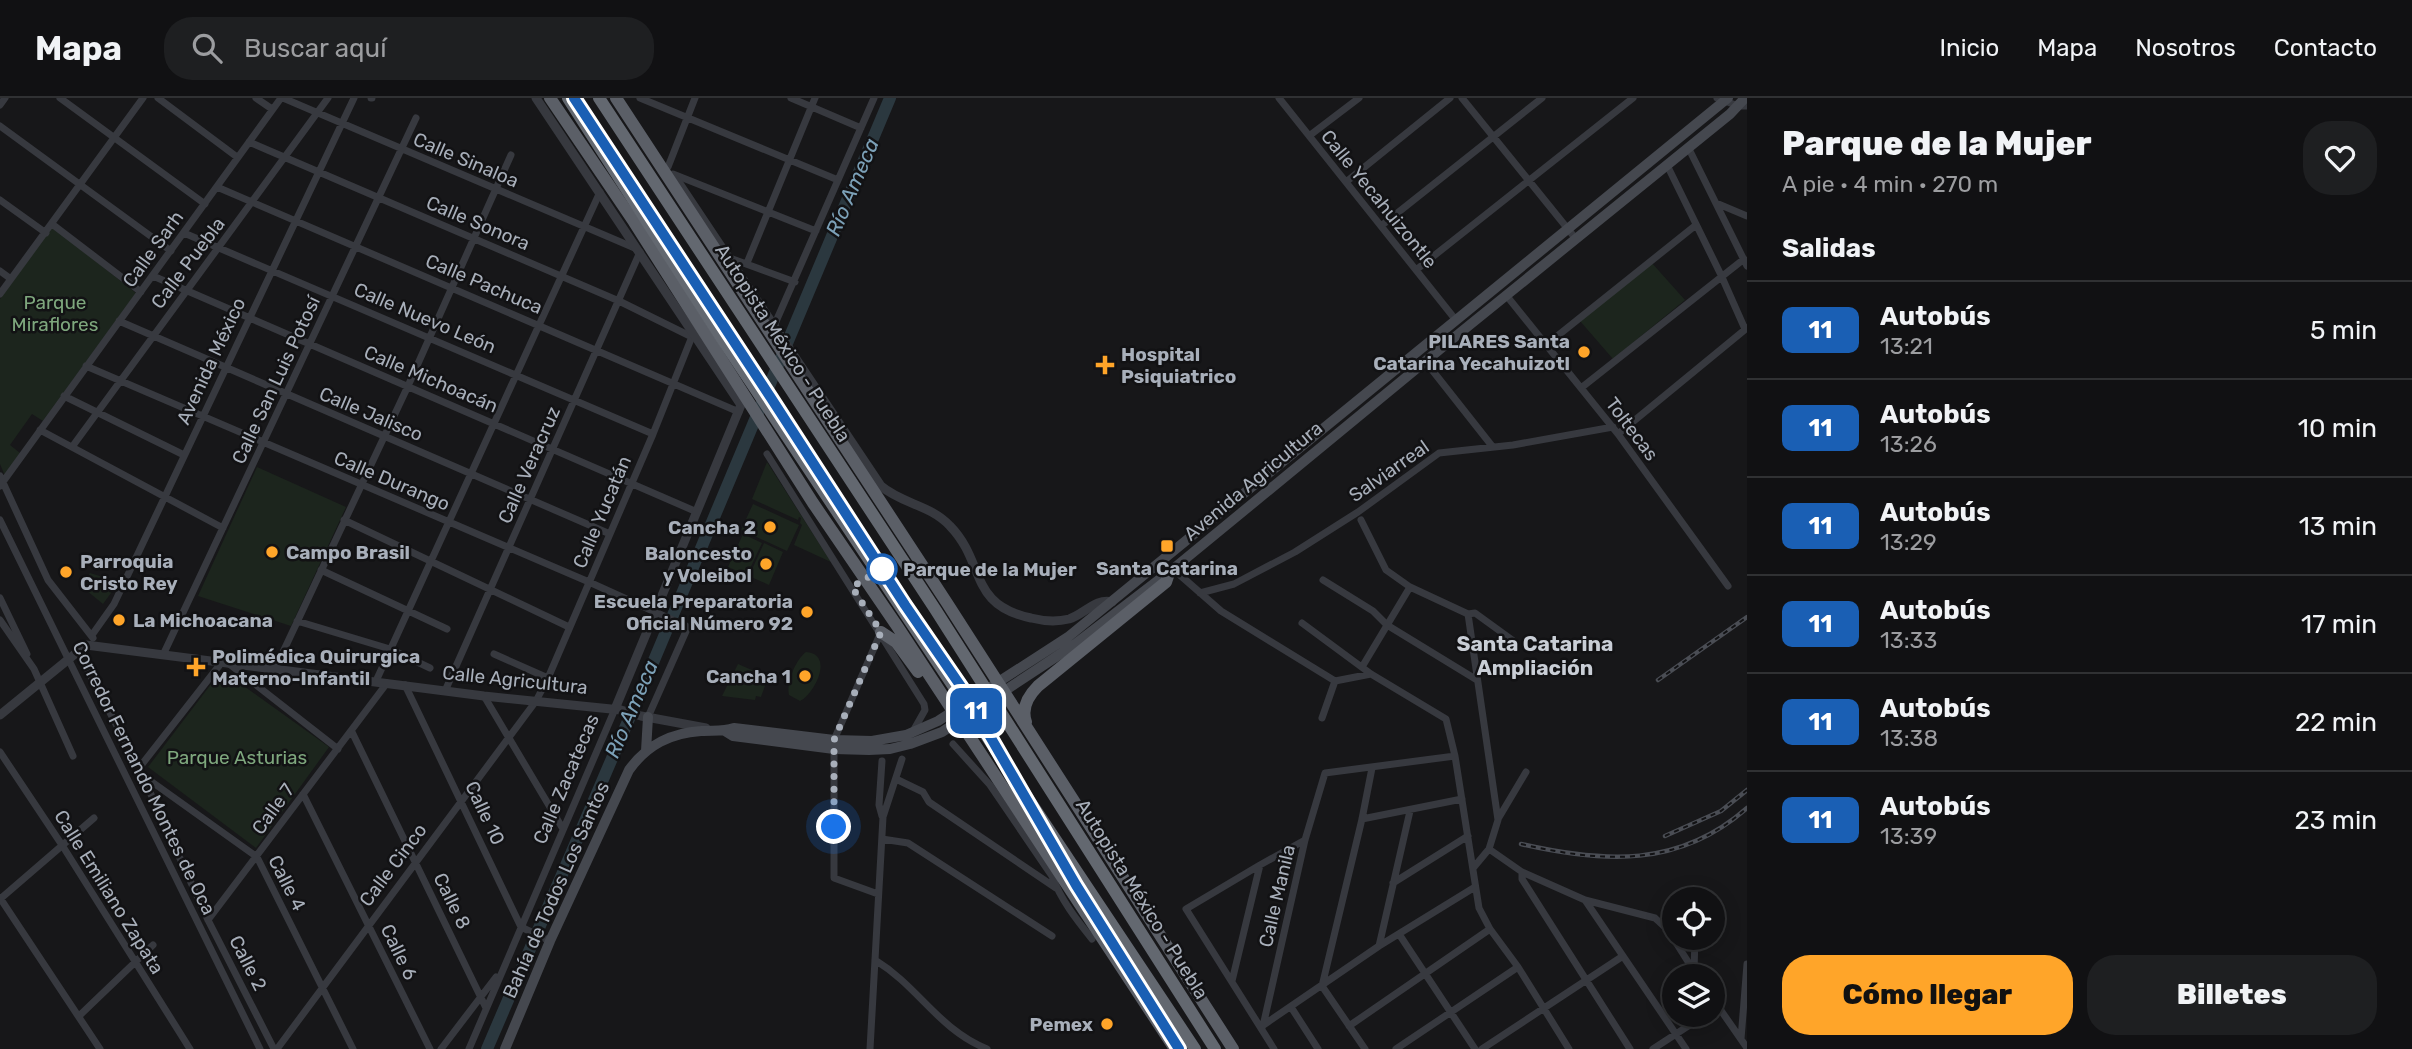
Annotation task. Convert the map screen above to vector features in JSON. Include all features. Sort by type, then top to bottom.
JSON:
[{"type":"highway","points":[[550,98],[628,225],[741,388],[813,503],[949,705],[1047,862],[1175,1049]]},
{"type":"highway","name":"Autopista México - Puebla","points":[[568,98],[724,342],[1195,1049]]},
{"type":"highway","name":"Autopista México - Puebla","points":[[599,98],[935,609],[1215,1049]]},
{"type":"highway","points":[[616,98],[773,329],[1233,1049]]},
{"type":"highway","points":[[1036,741],[1024,717],[1032,692],[1166,582],[1171,571]]},
{"type":"highway","points":[[881,632],[896,642],[934,695],[949,705]]},
{"type":"main road","name":"Avenida Agricultura","points":[[834,745],[912,733],[938,721],[1068,637],[1724,99]]},
{"type":"main road","name":"Avenida Agricultura","points":[[646,751],[665,737],[690,731],[719,731],[733,736],[890,749],[942,732],[1074,645],[1171,571],[1743,102]]},
{"type":"main road","points":[[644,716],[646,751]]},
{"type":"main road","name":"Bahía de Todos Los Santos","points":[[505,1049],[547,940],[629,770],[646,751]]},
{"type":"street","points":[[0,105],[5,98]]},
{"type":"street","points":[[60,98],[205,204]]},
{"type":"street","points":[[0,294],[143,98]]},
{"type":"street","points":[[158,98],[237,157]]},
{"type":"street","points":[[256,98],[272,109]]},
{"type":"street","name":"Calle Sarh","points":[[1,482],[282,98]]},
{"type":"street","name":"Calle Sinaloa","points":[[282,98],[639,251]]},
{"type":"street","name":"Calle Puebla","points":[[72,447],[328,98]]},
{"type":"street","name":"Avenida México","points":[[92,635],[114,604],[317,171],[354,98]]},
{"type":"street","points":[[536,98],[600,192],[628,225],[639,251],[740,408]]},
{"type":"street","points":[[623,98],[773,329]]},
{"type":"street","points":[[640,98],[838,180]]},
{"type":"street","points":[[670,171],[695,98]]},
{"type":"street","points":[[791,98],[861,128]]},
{"type":"street","points":[[747,263],[815,98]]},
{"type":"street","points":[[773,329],[874,98]]},
{"type":"street","name":"Calle Yecahuizontle","points":[[1279,98],[1455,319]]},
{"type":"street","points":[[1309,136],[1359,98]]},
{"type":"street","points":[[1346,182],[1450,98]]},
{"type":"street","points":[[1462,98],[1576,239]]},
{"type":"street","points":[[1381,226],[1542,98]]},
{"type":"street","points":[[1416,270],[1633,98]]},
{"type":"street","points":[[1724,99],[1743,102]]},
{"type":"street","name":"Calle San Luis Potosí","points":[[163,655],[416,118]]},
{"type":"street","points":[[0,126],[171,251]]},
{"type":"street","name":"Calle Sonora","points":[[249,142],[620,301],[692,335]]},
{"type":"street","points":[[1581,388],[1721,275],[1745,262],[1688,147]]},
{"type":"street","points":[[275,669],[408,386],[511,155]]},
{"type":"street","points":[[1667,165],[1746,329]]},
{"type":"street","points":[[670,171],[816,231]]},
{"type":"street","name":"Calle Pachuca","points":[[216,187],[673,383],[740,408]]},
{"type":"street","points":[[376,681],[600,192]]},
{"type":"street","points":[[0,200],[46,233]]},
{"type":"street","points":[[1716,202],[1747,216]]},
{"type":"street","points":[[52,224],[141,292]]},
{"type":"street","points":[[1546,345],[1696,225]]},
{"type":"street","name":"Calle Nuevo León","points":[[184,233],[653,434]]},
{"type":"street","name":"Calle Veracruz","points":[[445,691],[620,301],[639,251]]},
{"type":"street","points":[[725,257],[794,282]]},
{"type":"street","points":[[0,271],[11,279]]},
{"type":"street","name":"Calle Michoacán","points":[[153,276],[697,512]]},
{"type":"street","name":"Toltecas","points":[[1506,295],[1616,430],[1728,586]]},
{"type":"street","name":"Calle Jalisco","points":[[119,321],[610,534]]},
{"type":"street","name":"Salviarreal","points":[[1200,593],[1234,584],[1295,552],[1358,512],[1439,453],[1616,430],[1746,329]]},
{"type":"street","name":"Calle Yucatán","points":[[536,701],[632,484],[692,335]]},
{"type":"street","points":[[1425,361],[1492,446]]},
{"type":"street","name":"Calle Durango","points":[[86,366],[683,624],[687,629],[644,716]]},
{"type":"street","points":[[798,370],[881,486],[898,499],[921,506],[944,519],[964,542],[987,594],[1002,608],[1031,618],[1054,621],[1077,616],[1104,600],[1112,602]]},
{"type":"street","points":[[64,396],[184,455]]},
{"type":"street","name":"Calle Zacatecas","points":[[470,1049],[563,828],[659,613],[740,408]]},
{"type":"street","points":[[40,430],[223,528]]},
{"type":"street","points":[[767,454],[924,704],[925,710],[912,733]]},
{"type":"street","points":[[1,482],[48,580],[64,604],[92,635],[97,647]]},
{"type":"street","name":"Corredor Fernando Montes de Oca","points":[[0,520],[260,1049]]},
{"type":"street","points":[[344,520],[569,627]]},
{"type":"street","points":[[1361,520],[1386,569],[1410,587],[1468,614],[1475,613],[1515,642]]},
{"type":"street","points":[[321,570],[447,629]]},
{"type":"street","points":[[1171,571],[1221,611],[1335,681],[1371,674]]},
{"type":"street","points":[[1323,580],[1373,611],[1387,625],[1477,680]]},
{"type":"street","points":[[1362,667],[1410,587]]},
{"type":"street","points":[[0,598],[73,756]]},
{"type":"street","points":[[1468,614],[1498,820]]},
{"type":"street","points":[[0,620],[34,669]]},
{"type":"street","points":[[298,621],[390,649],[430,668]]},
{"type":"street","points":[[1302,623],[1371,674],[1446,719],[1455,756],[1479,908],[1569,1049]]},
{"type":"street","points":[[878,894],[834,878],[834,745],[881,632]]},
{"type":"street","name":"Calle Agricultura","points":[[0,715],[86,645],[445,691],[618,709],[719,731]]},
{"type":"street","points":[[494,654],[548,678]]},
{"type":"street","points":[[141,772],[225,662],[338,749]]},
{"type":"street","name":"Calle 2","points":[[85,666],[141,772],[208,920],[275,1049]]},
{"type":"street","points":[[1322,718],[1335,681]]},
{"type":"street","name":"Calle 7","points":[[208,920],[387,682]]},
{"type":"street","name":"Calle 10","points":[[405,684],[521,927]]},
{"type":"street","points":[[484,695],[563,828]]},
{"type":"street","name":"Calle Cinco","points":[[275,1049],[536,701]]},
{"type":"street","name":"Calle 8","points":[[352,732],[486,1008]]},
{"type":"street","points":[[953,744],[990,785],[1047,862],[1057,889],[1091,939]]},
{"type":"street","name":"Calle Emiliano Zapata","points":[[0,752],[62,845],[190,1049]]},
{"type":"street","points":[[1365,1049],[1322,986],[1362,819],[1371,768],[1455,756]]},
{"type":"street","points":[[870,1049],[883,817],[902,759]]},
{"type":"street","points":[[882,761],[879,805],[883,817]]},
{"type":"street","name":"Calle Manila","points":[[1262,1026],[1305,840],[1325,773],[1371,768]]},
{"type":"street","name":"Calle 4","points":[[141,772],[257,857],[353,1049]]},
{"type":"street","points":[[1474,867],[1489,849],[1498,820],[1526,772]]},
{"type":"street","points":[[896,779],[923,792],[929,802],[1057,889]]},
{"type":"street","name":"Calle 6","points":[[303,794],[430,1049]]},
{"type":"street","points":[[1362,819],[1462,799]]},
{"type":"street","points":[[1379,946],[1410,811]]},
{"type":"street","points":[[94,818],[0,899],[100,1049]]},
{"type":"street","points":[[1393,883],[1468,836]]},
{"type":"street","points":[[882,839],[908,843],[1052,936]]},
{"type":"street","points":[[1274,1049],[1186,909],[1305,840]]},
{"type":"street","points":[[1489,849],[1522,872],[1585,900],[1655,918],[1662,924]]},
{"type":"street","points":[[1232,981],[1260,865]]},
{"type":"street","points":[[1522,872],[1522,879],[1630,1049]]},
{"type":"street","points":[[1262,1026],[1379,946],[1475,887]]},
{"type":"street","points":[[1585,900],[1686,1049]]},
{"type":"street","points":[[521,927],[547,940]]},
{"type":"street","points":[[1349,1026],[1490,929]]},
{"type":"street","points":[[1399,934],[1475,1049]]},
{"type":"street","points":[[79,1016],[153,945]]},
{"type":"street","points":[[1482,1049],[1623,956]]},
{"type":"street","points":[[875,960],[893,971],[948,1027],[987,1049]]},
{"type":"street","points":[[1741,1039],[1747,964]]},
{"type":"street","points":[[1396,1049],[1518,967]]},
{"type":"street","points":[[441,1049],[504,968]]},
{"type":"street","points":[[1291,1007],[1318,1049]]},
{"type":"street","points":[[1725,1018],[1747,1048]]},
{"type":"street","points":[[1653,1049],[1687,1027]]},
{"type":"green space","name":"Parque Miraflores","points":[[52,227],[136,293],[43,421],[32,414],[10,445],[20,453],[5,476],[0,464],[0,299]]},
{"type":"green space","points":[[1651,262],[1685,300],[1613,359],[1580,321]]},
{"type":"green space","points":[[767,462],[831,562],[794,545],[802,525],[801,518],[798,520],[752,499]]},
{"type":"green space","name":"Campo Brasil","points":[[257,467],[346,507],[291,626],[198,596]]},
{"type":"green space","name":"Cancha 2","points":[[753,504],[799,525],[787,551],[741,530]]},
{"type":"green space","points":[[743,534],[762,543],[747,575],[728,567]]},
{"type":"green space","name":"Baloncesto y Voleibol","points":[[764,543],[783,552],[769,585],[749,576]]},
{"type":"green space","points":[[90,573],[119,582],[103,604],[81,586]]},
{"type":"green space","name":"Cancha 1","points":[[806,652],[815,654],[821,667],[816,683],[800,701],[789,695],[788,690],[795,666]]},
{"type":"green space","points":[[738,664],[768,677],[761,697],[756,696],[755,700],[722,696]]},
{"type":"green space","name":"Parque Asturias","points":[[227,674],[329,747],[256,848],[148,767],[218,675]]},
{"type":"waterway","name":"Río Ameca","points":[[487,1049],[647,677],[890,98]]},
{"type":"railway","points":[[1658,680],[1747,617]]},
{"type":"railway","points":[[1665,836],[1721,811],[1747,790]]},
{"type":"railway","points":[[1521,844],[1582,855],[1640,856],[1695,842],[1721,828],[1747,808]]},
{"type":"bus line","name":"11","points":[[574,98],[962,688],[1076,885],[1179,1049]]},
{"type":"place","name":"PILARES Santa Catarina Yecahuizotl","points":[[1584,352]]},
{"type":"place","name":"Hospital Psiquiatrico","points":[[1105,365]]},
{"type":"place","name":"Cancha 2","points":[[770,527]]},
{"type":"place","name":"Santa Catarina","points":[[1167,546]]},
{"type":"place","name":"Campo Brasil","points":[[272,552]]},
{"type":"place","name":"Baloncesto y Voleibol","points":[[766,564]]},
{"type":"place","name":"Parque de la Mujer","points":[[882,569]]},
{"type":"place","name":"Parroquia Cristo Rey","points":[[66,572]]},
{"type":"place","name":"Escuela Preparatoria Oficial Número 92","points":[[807,612]]},
{"type":"place","name":"La Michoacana","points":[[119,620]]},
{"type":"place","name":"Polimédica Quirurgica Materno-Infantil","points":[[196,667]]},
{"type":"place","name":"Cancha 1","points":[[805,676]]},
{"type":"place","name":"Pemex","points":[[1107,1024]]},
{"type":"district","name":"Santa Catarina Ampliación","points":[[1535,655]]},
{"type":"route","points":[[834,827],[834,740],[881,632],[852,587],[882,569]]}]
